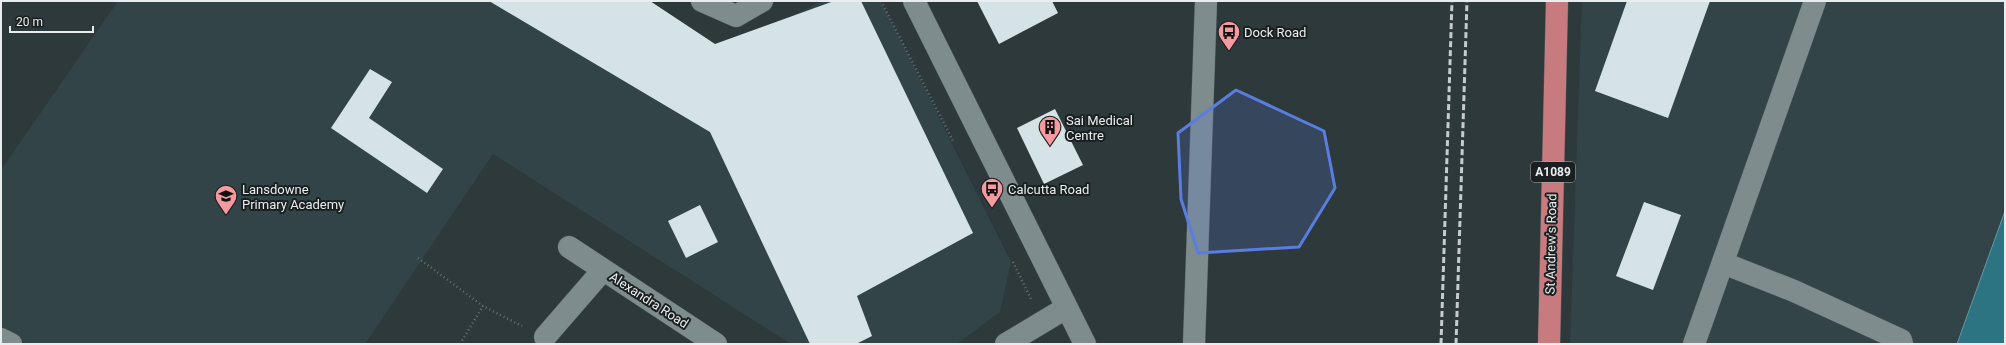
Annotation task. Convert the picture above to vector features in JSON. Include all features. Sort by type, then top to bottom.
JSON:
[{"type":"highway","name":"St Andrew's Road","points":[[1549,344],[1557,1]]},
{"type":"street","points":[[702,1],[736,16],[762,1]]},
{"type":"street","points":[[914,1],[1084,344]]},
{"type":"street","points":[[1194,344],[1206,1]]},
{"type":"street","points":[[1694,344],[1815,1]]},
{"type":"street","name":"Alexandra Road","points":[[568,247],[708,342]]},
{"type":"street","points":[[1723,263],[1794,291],[1901,340],[1902,344]]},
{"type":"street","name":"Alexandra Road","points":[[545,337],[603,270]]},
{"type":"street","points":[[1006,344],[1066,308]]},
{"type":"street","points":[[1,339],[11,344]]},
{"type":"path","points":[[881,1],[955,146]]},
{"type":"path","points":[[1011,257],[1024,285]]},
{"type":"path","points":[[418,258],[483,306],[545,337]]},
{"type":"path","points":[[460,344],[483,306]]},
{"type":"highlighted area","points":[[1236,90],[1324,131],[1335,188],[1299,247],[1198,253],[1181,199],[1178,133]]},
{"type":"shaded area","name":"Lansdowne Primary Academy","points":[[118,1],[636,1],[715,55],[822,1],[881,1],[1011,262],[1000,312],[957,344],[791,344],[493,154],[365,344],[26,344],[1,327],[1,170]]},
{"type":"shaded area","points":[[1582,1],[2005,1],[2005,344],[1570,344]]},
{"type":"water","points":[[2005,211],[2005,344],[1957,344]]},
{"type":"building","points":[[489,1],[650,1],[715,44],[834,1],[861,1],[973,233],[857,296],[872,336],[856,344],[810,344],[710,132]]},
{"type":"building","points":[[977,1],[1052,1],[1058,13],[999,44]]},
{"type":"building","points":[[1627,1],[1710,1],[1668,118],[1595,91]]},
{"type":"building","points":[[370,69],[392,82],[369,118],[443,169],[427,193],[331,128]]},
{"type":"building","name":"Sai Medical Centre","points":[[1055,109],[1083,165],[1044,184],[1017,128]]},
{"type":"building","points":[[1644,202],[1681,215],[1653,290],[1616,276]]},
{"type":"building","points":[[700,205],[718,242],[686,258],[668,221]]},
{"type":"railway","points":[[1441,344],[1452,1]]},
{"type":"railway","points":[[1456,344],[1467,1]]},
{"type":"place","name":"Dock Road","points":[[1229,52]]},
{"type":"place","name":"Sai Medical Centre","points":[[1050,146]]},
{"type":"place","name":"Calcutta Road","points":[[992,208]]},
{"type":"place","name":"Lansdowne Primary Academy","points":[[226,216]]}]
